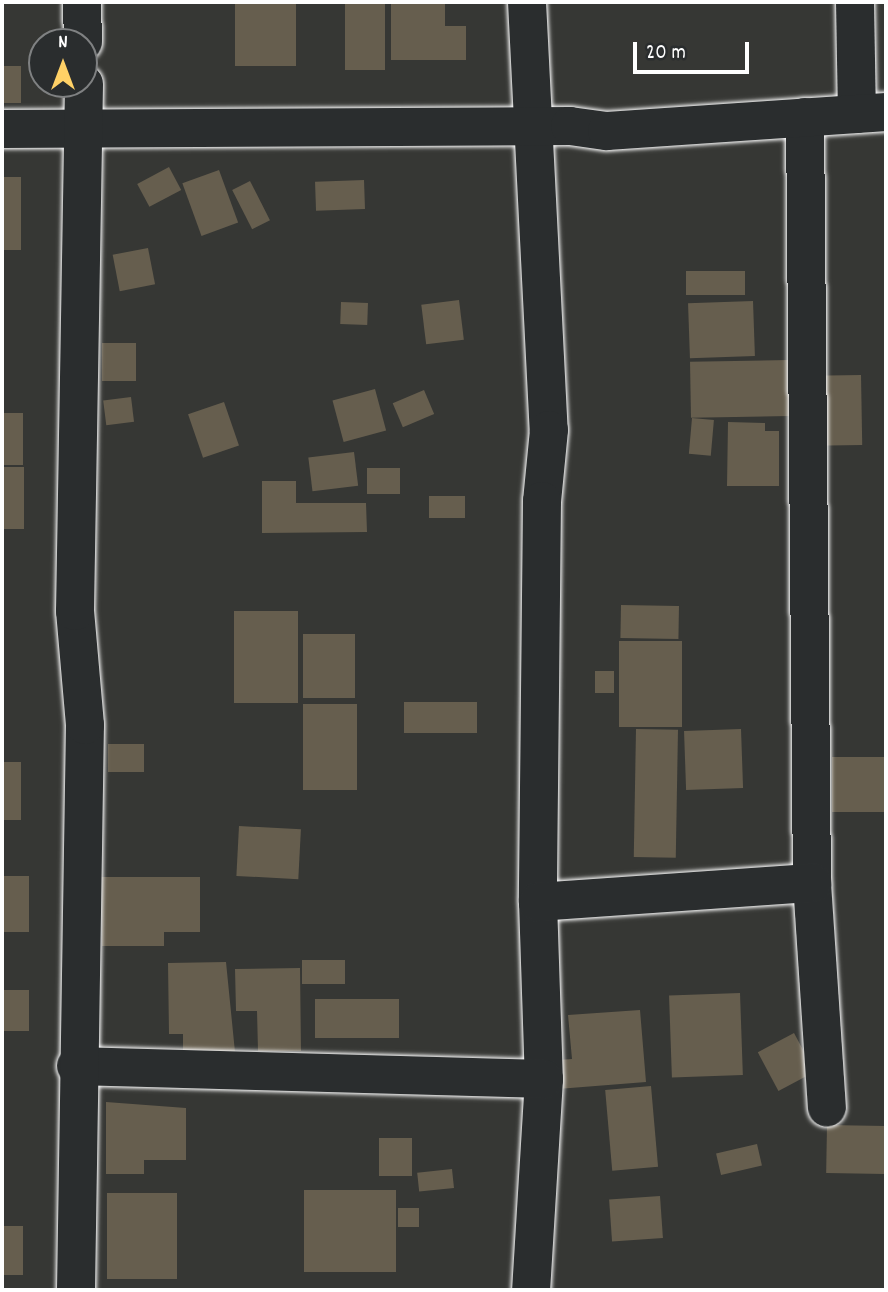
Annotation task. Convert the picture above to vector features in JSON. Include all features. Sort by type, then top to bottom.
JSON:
[{"type":"street","points":[[82,2],[83,28]]},
{"type":"street","points":[[527,2],[549,430],[542,501],[538,902],[544,1079],[531,1290]]},
{"type":"street","points":[[2,129],[534,126],[607,131],[871,113],[855,2]]},
{"type":"street","points":[[76,1290],[76,1066],[85,724],[75,611],[84,98]]},
{"type":"street","points":[[805,117],[812,883],[827,1107]]},
{"type":"street","points":[[538,902],[812,883]]},
{"type":"street","points":[[76,1066],[544,1079]]},
{"type":"building","points":[[235,2],[296,2],[296,66],[235,66]]},
{"type":"building","points":[[345,2],[385,2],[385,70],[345,70]]},
{"type":"building","points":[[391,2],[445,2],[445,26],[466,26],[466,60],[391,60]]},
{"type":"building","points":[[2,66],[21,66],[21,103],[2,103]]},
{"type":"building","points":[[169,167],[181,190],[149,207],[137,184]]},
{"type":"building","points":[[219,170],[238,223],[202,236],[182,183]]},
{"type":"building","points":[[2,177],[21,177],[21,250],[2,250]]},
{"type":"building","points":[[364,180],[365,209],[316,211],[315,182]]},
{"type":"building","points":[[250,181],[270,220],[252,229],[232,190]]},
{"type":"building","points":[[148,248],[155,284],[120,291],[113,255]]},
{"type":"building","points":[[686,271],[745,271],[745,295],[686,295]]},
{"type":"building","points":[[459,300],[464,340],[426,344],[421,305]]},
{"type":"building","points":[[753,301],[755,356],[690,358],[688,303]]},
{"type":"building","points":[[341,302],[368,303],[367,325],[340,324]]},
{"type":"building","points":[[102,343],[136,343],[136,381],[102,381]]},
{"type":"building","points":[[789,360],[790,416],[691,418],[690,362]]},
{"type":"building","points":[[861,375],[862,445],[812,446],[811,376]]},
{"type":"building","points":[[375,389],[386,431],[344,442],[332,400]]},
{"type":"building","points":[[424,390],[434,414],[403,427],[393,403]]},
{"type":"building","points":[[131,397],[134,422],[106,425],[103,400]]},
{"type":"building","points":[[224,402],[239,445],[203,458],[188,414]]},
{"type":"building","points":[[2,413],[23,413],[23,465],[2,465]]},
{"type":"building","points":[[692,418],[714,420],[711,456],[689,454]]},
{"type":"building","points":[[728,422],[765,423],[765,431],[779,431],[779,486],[727,486]]},
{"type":"building","points":[[354,452],[358,486],[312,491],[308,458]]},
{"type":"building","points":[[2,467],[24,467],[24,529],[2,529]]},
{"type":"building","points":[[367,468],[400,468],[400,494],[367,494]]},
{"type":"building","points":[[262,481],[296,481],[296,503],[366,503],[367,532],[262,533]]},
{"type":"building","points":[[429,496],[465,496],[465,518],[429,518]]},
{"type":"building","points":[[621,605],[679,606],[678,639],[620,638]]},
{"type":"building","points":[[234,611],[298,611],[298,703],[234,703]]},
{"type":"building","points":[[303,634],[355,634],[355,698],[303,698]]},
{"type":"building","points":[[619,641],[682,641],[682,727],[619,727]]},
{"type":"building","points":[[595,671],[614,671],[614,693],[595,693]]},
{"type":"building","points":[[404,702],[477,702],[477,733],[404,733]]},
{"type":"building","points":[[303,704],[357,704],[357,790],[303,790]]},
{"type":"building","points":[[636,729],[678,730],[676,858],[634,857]]},
{"type":"building","points":[[741,729],[743,788],[686,790],[684,731]]},
{"type":"building","points":[[108,744],[144,744],[144,772],[108,772]]},
{"type":"building","points":[[832,757],[886,757],[886,812],[832,812]]},
{"type":"building","points":[[2,762],[21,762],[21,820],[2,820]]},
{"type":"building","points":[[239,826],[301,829],[298,879],[236,876]]},
{"type":"building","points":[[2,876],[29,876],[29,932],[2,932]]},
{"type":"building","points":[[101,877],[200,877],[200,932],[164,932],[164,946],[102,946]]},
{"type":"building","points":[[302,960],[345,960],[345,984],[302,984]]},
{"type":"building","points":[[226,962],[235,1052],[183,1052],[183,1034],[169,1034],[168,963]]},
{"type":"building","points":[[300,968],[301,1051],[258,1051],[257,1011],[236,1011],[235,969]]},
{"type":"building","points":[[2,990],[29,990],[29,1031],[2,1031]]},
{"type":"building","points":[[740,993],[743,1075],[672,1077],[669,995]]},
{"type":"building","points":[[315,999],[399,999],[399,1038],[315,1038]]},
{"type":"building","points":[[640,1010],[646,1082],[545,1090],[544,1061],[572,1059],[568,1015]]},
{"type":"building","points":[[794,1033],[815,1072],[778,1091],[758,1052]]},
{"type":"building","points":[[651,1086],[658,1167],[612,1171],[605,1090]]},
{"type":"building","points":[[106,1102],[186,1108],[186,1160],[144,1160],[144,1174],[106,1174]]},
{"type":"building","points":[[827,1125],[886,1126],[885,1174],[826,1173]]},
{"type":"building","points":[[379,1138],[412,1138],[412,1176],[379,1176]]},
{"type":"building","points":[[757,1144],[762,1165],[721,1175],[716,1153]]},
{"type":"building","points":[[452,1169],[454,1188],[419,1192],[417,1173]]},
{"type":"building","points":[[304,1190],[396,1190],[396,1272],[304,1272]]},
{"type":"building","points":[[107,1193],[177,1193],[177,1279],[107,1279]]},
{"type":"building","points":[[660,1196],[663,1238],[612,1241],[609,1200]]},
{"type":"building","points":[[398,1208],[419,1208],[419,1227],[398,1227]]},
{"type":"building","points":[[2,1226],[23,1226],[23,1275],[2,1275]]}]
